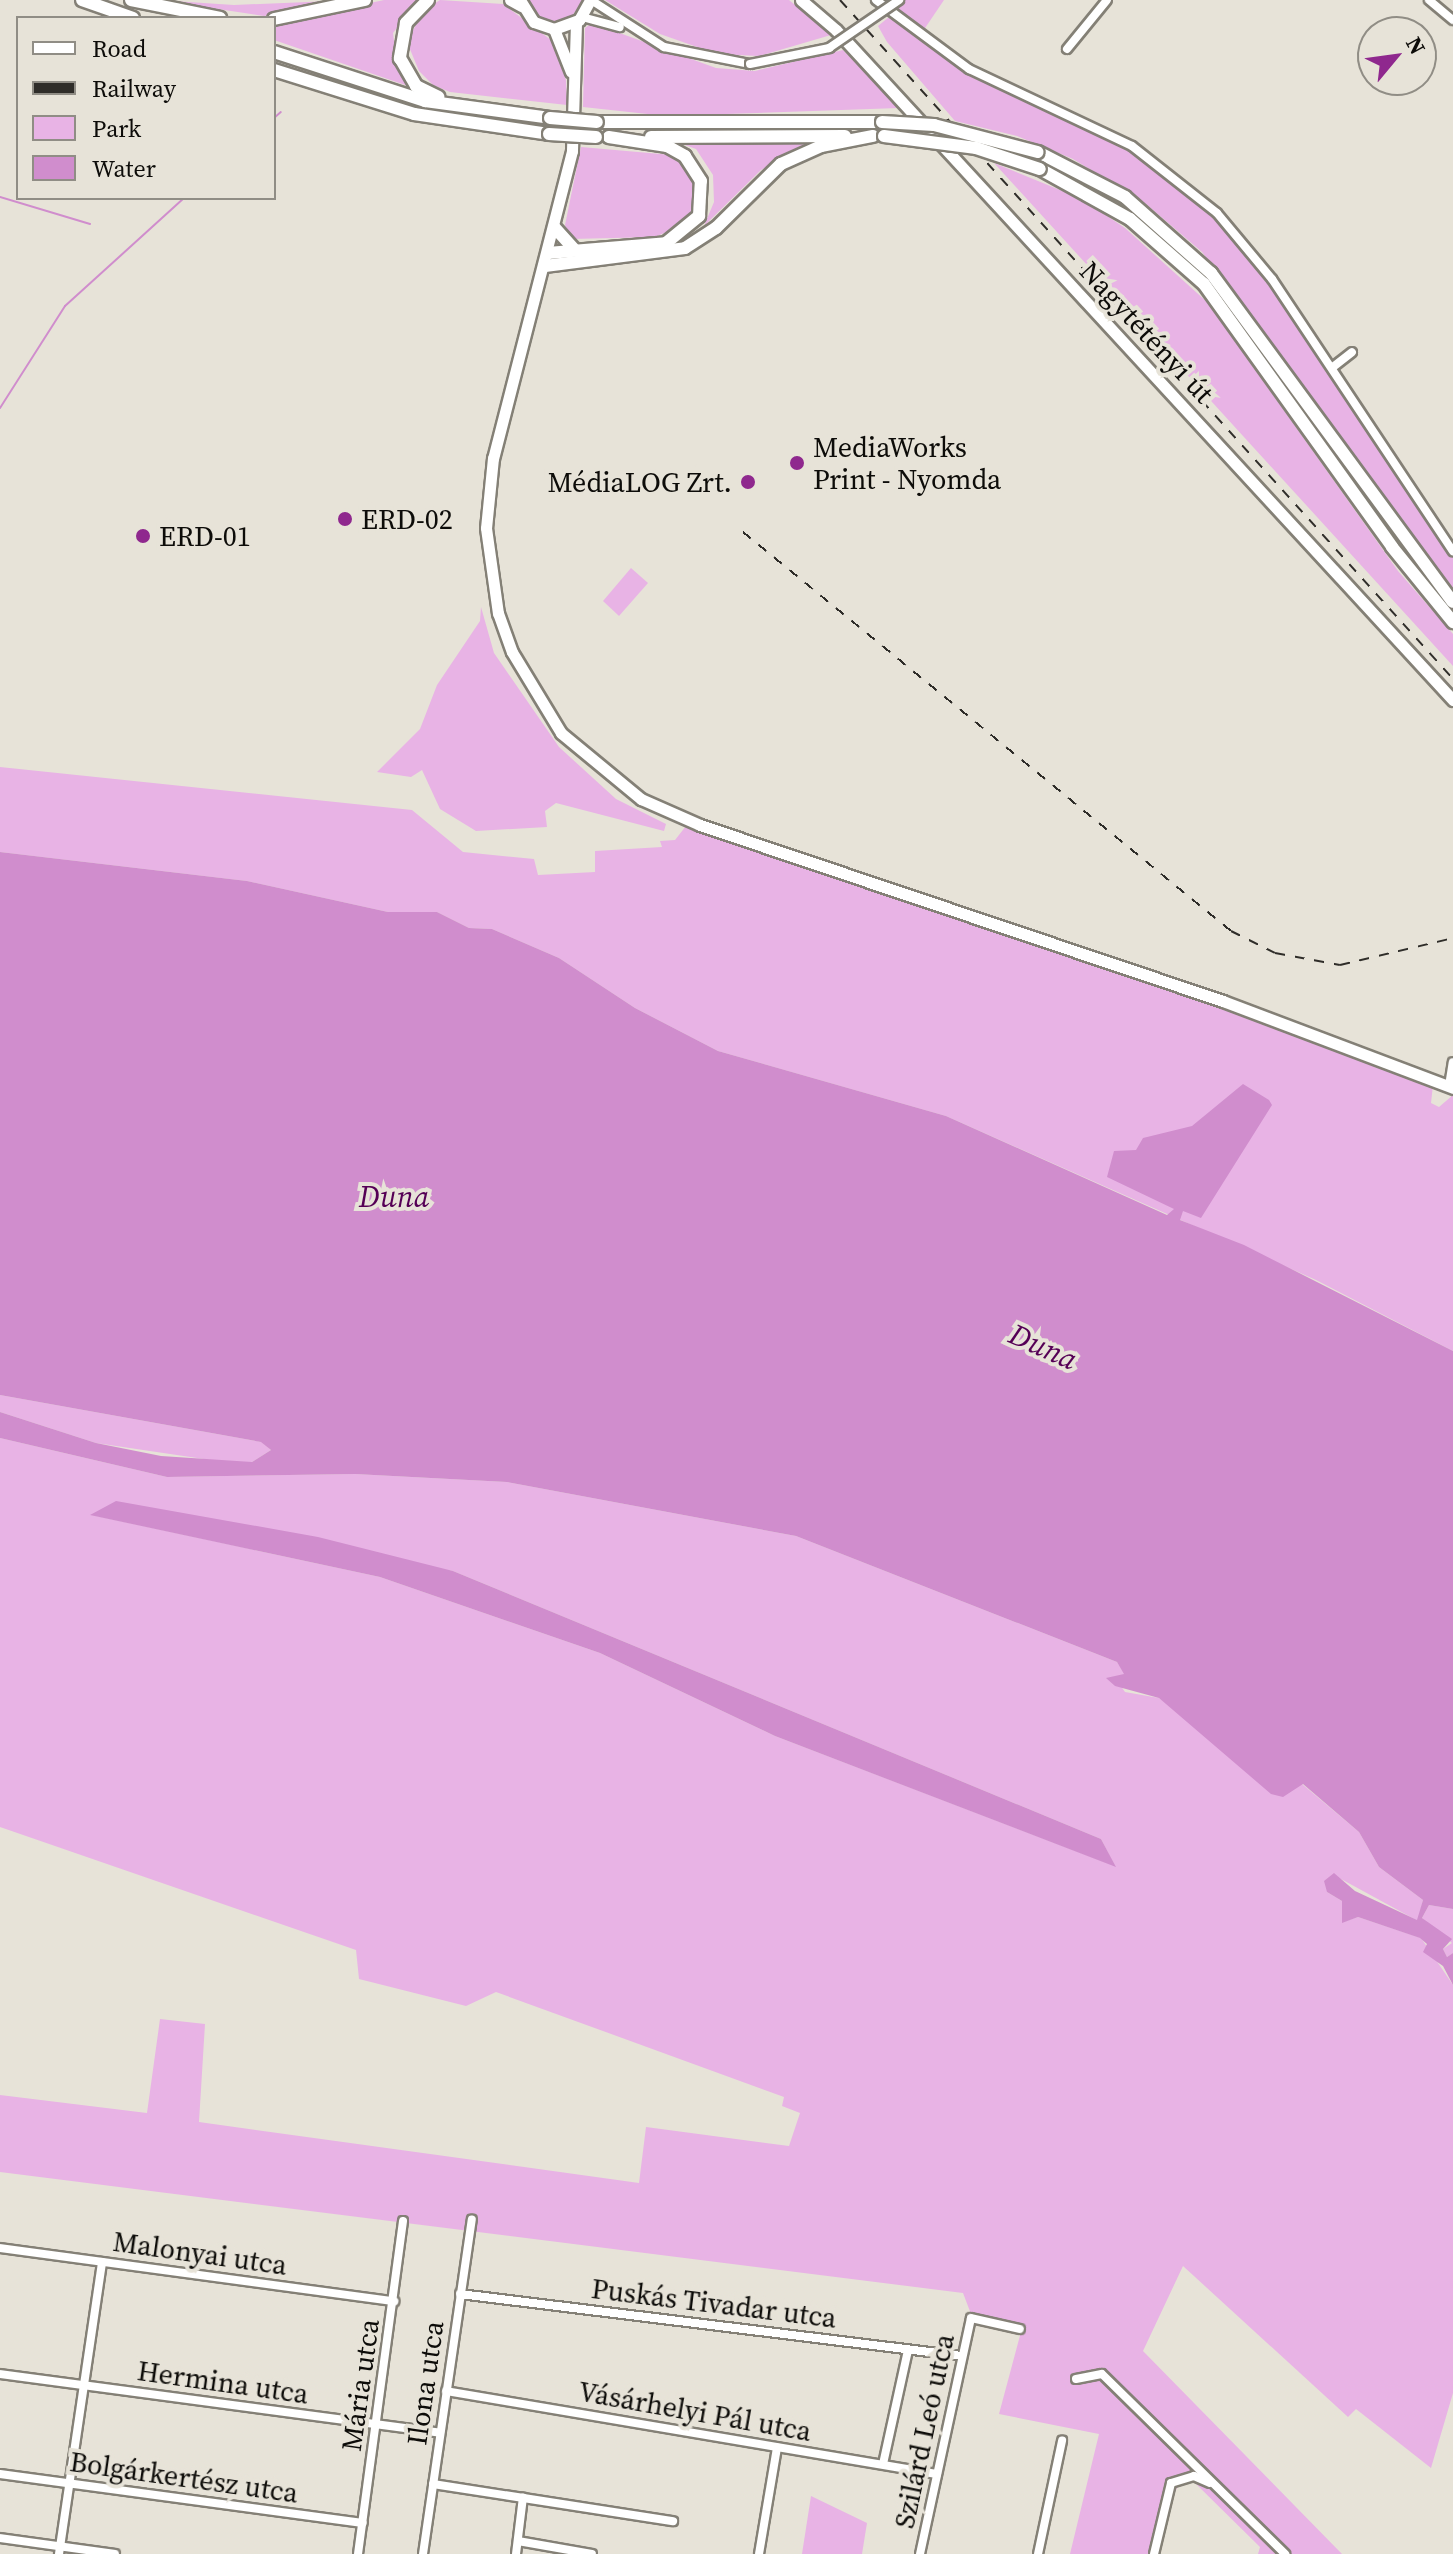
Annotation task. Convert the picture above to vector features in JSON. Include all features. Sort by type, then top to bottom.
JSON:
[{"type":"highway","points":[[82,0],[127,16]]},
{"type":"highway","points":[[131,0],[175,16]]},
{"type":"highway","points":[[131,0],[210,16]]},
{"type":"highway","points":[[276,19],[365,0]]},
{"type":"highway","points":[[428,0],[401,34],[406,72],[433,96],[492,112]]},
{"type":"highway","points":[[276,53],[393,92],[492,112],[597,122],[882,122],[934,125],[1038,152],[1118,192],[1196,257],[1453,602]]},
{"type":"highway","points":[[276,71],[414,114],[549,134],[603,137],[878,136],[976,148],[1040,169],[1130,219],[1204,284],[1408,569],[1453,622]]},
{"type":"highway","points":[[546,260],[567,261],[685,248],[716,228],[781,164],[821,146],[878,136]]},
{"type":"highway","points":[[546,260],[577,250],[671,241],[701,211],[701,181],[685,156],[661,145],[603,137]]},
{"type":"highway","points":[[555,228],[563,243],[577,250]]},
{"type":"main road","points":[[591,0],[579,20],[572,151],[555,228],[493,458],[486,528],[489,573],[512,652],[533,694],[599,770],[641,799],[710,829],[1223,1001],[1451,1087]]},
{"type":"main road","name":"Nagytétényi út","points":[[801,0],[836,30],[1453,700]]},
{"type":"main road","points":[[518,2],[534,22],[554,29],[579,20]]},
{"type":"main road","points":[[554,29],[575,84]]},
{"type":"street","points":[[591,0],[630,30]]},
{"type":"street","points":[[876,0],[957,62],[1105,129],[1190,188],[1243,241],[1333,367],[1453,551]]},
{"type":"street","points":[[579,20],[630,30],[689,56],[750,64],[829,48],[899,0]]},
{"type":"street","points":[[1067,49],[1107,0]]},
{"type":"street","points":[[1429,0],[1453,20]]},
{"type":"street","points":[[1333,367],[1352,352]]},
{"type":"street","points":[[1451,1087],[1453,1062]]},
{"type":"street","name":"Ilona utca","points":[[423,2554],[472,2220]]},
{"type":"street","name":"Mária utca","points":[[358,2554],[403,2221]]},
{"type":"street","name":"Malonyai utca","points":[[0,2248],[394,2301]]},
{"type":"street","points":[[60,2550],[102,2262]]},
{"type":"street","name":"Puskás Tivadar utca","points":[[460,2294],[962,2356]]},
{"type":"street","name":"Szilárd Leó utca","points":[[920,2554],[971,2318],[1020,2329]]},
{"type":"street","points":[[883,2464],[908,2350]]},
{"type":"street","name":"Hermina utca","points":[[0,2374],[440,2433]]},
{"type":"street","points":[[1076,2379],[1102,2374],[1285,2554]]},
{"type":"street","name":"Vásárhelyi Pál utca","points":[[446,2391],[937,2474]]},
{"type":"street","points":[[1038,2554],[1062,2441]]},
{"type":"street","points":[[759,2554],[777,2448]]},
{"type":"street","name":"Bolgárkertész utca","points":[[0,2474],[363,2523]]},
{"type":"street","points":[[1154,2554],[1171,2483],[1194,2476],[1218,2487]]},
{"type":"street","points":[[433,2484],[673,2521]]},
{"type":"street","points":[[516,2554],[523,2497]]},
{"type":"street","points":[[0,2538],[60,2550],[115,2554]]},
{"type":"street","points":[[518,2541],[591,2554]]},
{"type":"green space","points":[[158,0],[234,5],[356,0],[264,16]]},
{"type":"green space","points":[[384,0],[418,0],[393,33],[397,65],[411,87],[276,41],[276,24]]},
{"type":"green space","points":[[440,0],[503,4],[551,40],[566,80],[567,105],[450,92],[433,85],[419,71],[407,42],[423,11]]},
{"type":"green space","points":[[526,0],[583,0],[570,19],[551,23],[533,14]]},
{"type":"green space","points":[[605,0],[789,0],[831,35],[759,56],[717,54],[660,34]]},
{"type":"green space","points":[[904,0],[944,0],[921,34],[894,11]]},
{"type":"green space","points":[[889,17],[954,65],[1137,153],[1220,222],[1272,286],[1453,557],[1453,589],[1202,252],[1146,204],[1073,159],[1017,136],[955,121],[887,42],[878,26]]},
{"type":"green space","points":[[592,23],[716,68],[755,71],[843,50],[899,108],[666,116],[583,107],[585,28]]},
{"type":"green space","points":[[811,142],[761,170],[704,226],[714,202],[713,175],[696,149],[685,145]]},
{"type":"green space","points":[[581,147],[672,155],[689,166],[696,177],[697,208],[689,222],[655,237],[571,239],[565,225]]},
{"type":"green space","points":[[994,163],[1082,199],[1125,228],[1207,302],[1398,571],[1453,634],[1453,666]]},
{"type":"green space","points":[[631,568],[648,583],[619,616],[603,601]]},
{"type":"green space","points":[[481,607],[494,653],[559,747],[616,799],[666,824],[664,831],[556,803],[545,811],[547,827],[476,831],[440,809],[422,770],[411,777],[377,772],[420,729],[437,685],[480,621]]},
{"type":"green space","points":[[0,767],[412,810],[463,852],[534,859],[538,875],[595,872],[595,851],[662,847],[660,841],[675,840],[686,826],[1199,999],[1433,1085],[1431,1103],[1439,1107],[1453,1095],[1453,1351],[1316,1280],[946,1116],[718,1051],[635,1008],[559,958],[492,929],[469,928],[437,912],[388,912],[247,881],[0,852]]},
{"type":"green space","points":[[0,1395],[262,1442],[271,1450],[252,1462],[224,1462],[96,1443],[0,1412]]},
{"type":"green space","points":[[0,1438],[167,1477],[355,1474],[507,1482],[796,1536],[1117,1662],[1125,1674],[1116,1679],[1125,1692],[1159,1698],[1291,1788],[1302,1784],[1359,1832],[1379,1867],[1423,1900],[1418,1921],[1341,1879],[1327,1892],[1342,1901],[1343,1922],[1358,1917],[1421,1938],[1453,1985],[1453,2393],[1431,2468],[1356,2409],[1348,2417],[1183,2266],[1143,2351],[1342,2554],[1258,2554],[1260,2547],[1192,2480],[1179,2485],[1169,2501],[1156,2554],[1070,2554],[1099,2434],[999,2414],[1022,2328],[971,2314],[963,2293],[0,2172],[0,2095],[147,2113],[160,2019],[205,2024],[199,2122],[639,2183],[646,2127],[789,2146],[800,2113],[782,2106],[784,2097],[496,1992],[466,2006],[359,1979],[356,1950],[0,1827]],"holes":[[[92,1515],[453,1571],[1101,1839],[1115,1866],[775,1736],[600,1653],[380,1577]]]},
{"type":"green space","points":[[1429,1905],[1453,1909],[1453,1953],[1447,1957],[1443,1949],[1452,1943],[1422,1918]]},
{"type":"green space","points":[[811,2496],[867,2523],[862,2554],[802,2554]]},
{"type":"water","name":"Duna","points":[[0,852],[247,881],[388,912],[437,912],[469,928],[492,929],[559,958],[635,1008],[718,1051],[946,1116],[1167,1215],[1174,1209],[1107,1177],[1114,1151],[1136,1150],[1143,1138],[1192,1126],[1243,1084],[1269,1100],[1272,1105],[1201,1218],[1183,1211],[1180,1220],[1244,1245],[1453,1351],[1453,1909],[1429,1905],[1422,1918],[1452,1939],[1443,1949],[1447,1957],[1453,1953],[1453,1985],[1443,1966],[1423,1952],[1427,1944],[1420,1938],[1358,1917],[1342,1923],[1342,1901],[1327,1892],[1324,1881],[1334,1873],[1355,1891],[1417,1920],[1423,1900],[1379,1867],[1359,1832],[1303,1784],[1283,1797],[1271,1794],[1159,1698],[1115,1686],[1106,1678],[1124,1674],[1117,1662],[796,1536],[507,1482],[355,1474],[167,1477],[0,1438],[0,1412],[96,1443],[161,1456],[252,1462],[271,1450],[261,1442],[0,1395]]},
{"type":"water","points":[[116,1501],[318,1537],[453,1571],[1101,1839],[1116,1867],[775,1736],[600,1653],[380,1577],[90,1515]]},
{"type":"waterway","points":[[276,116],[281,112]]},
{"type":"waterway","points":[[0,197],[90,224]]},
{"type":"waterway","points":[[0,408],[65,306],[182,200]]},
{"type":"railway","points":[[840,0],[1453,679]]},
{"type":"railway","points":[[743,532],[1231,931],[1275,953],[1340,965],[1453,938]]},
{"type":"place","name":"MediaWorks Print - Nyomda","points":[[797,463]]},
{"type":"place","name":"MédiaLOG Zrt.","points":[[748,482]]},
{"type":"place","name":"ERD-02","points":[[345,519]]},
{"type":"place","name":"ERD-01","points":[[143,536]]}]
